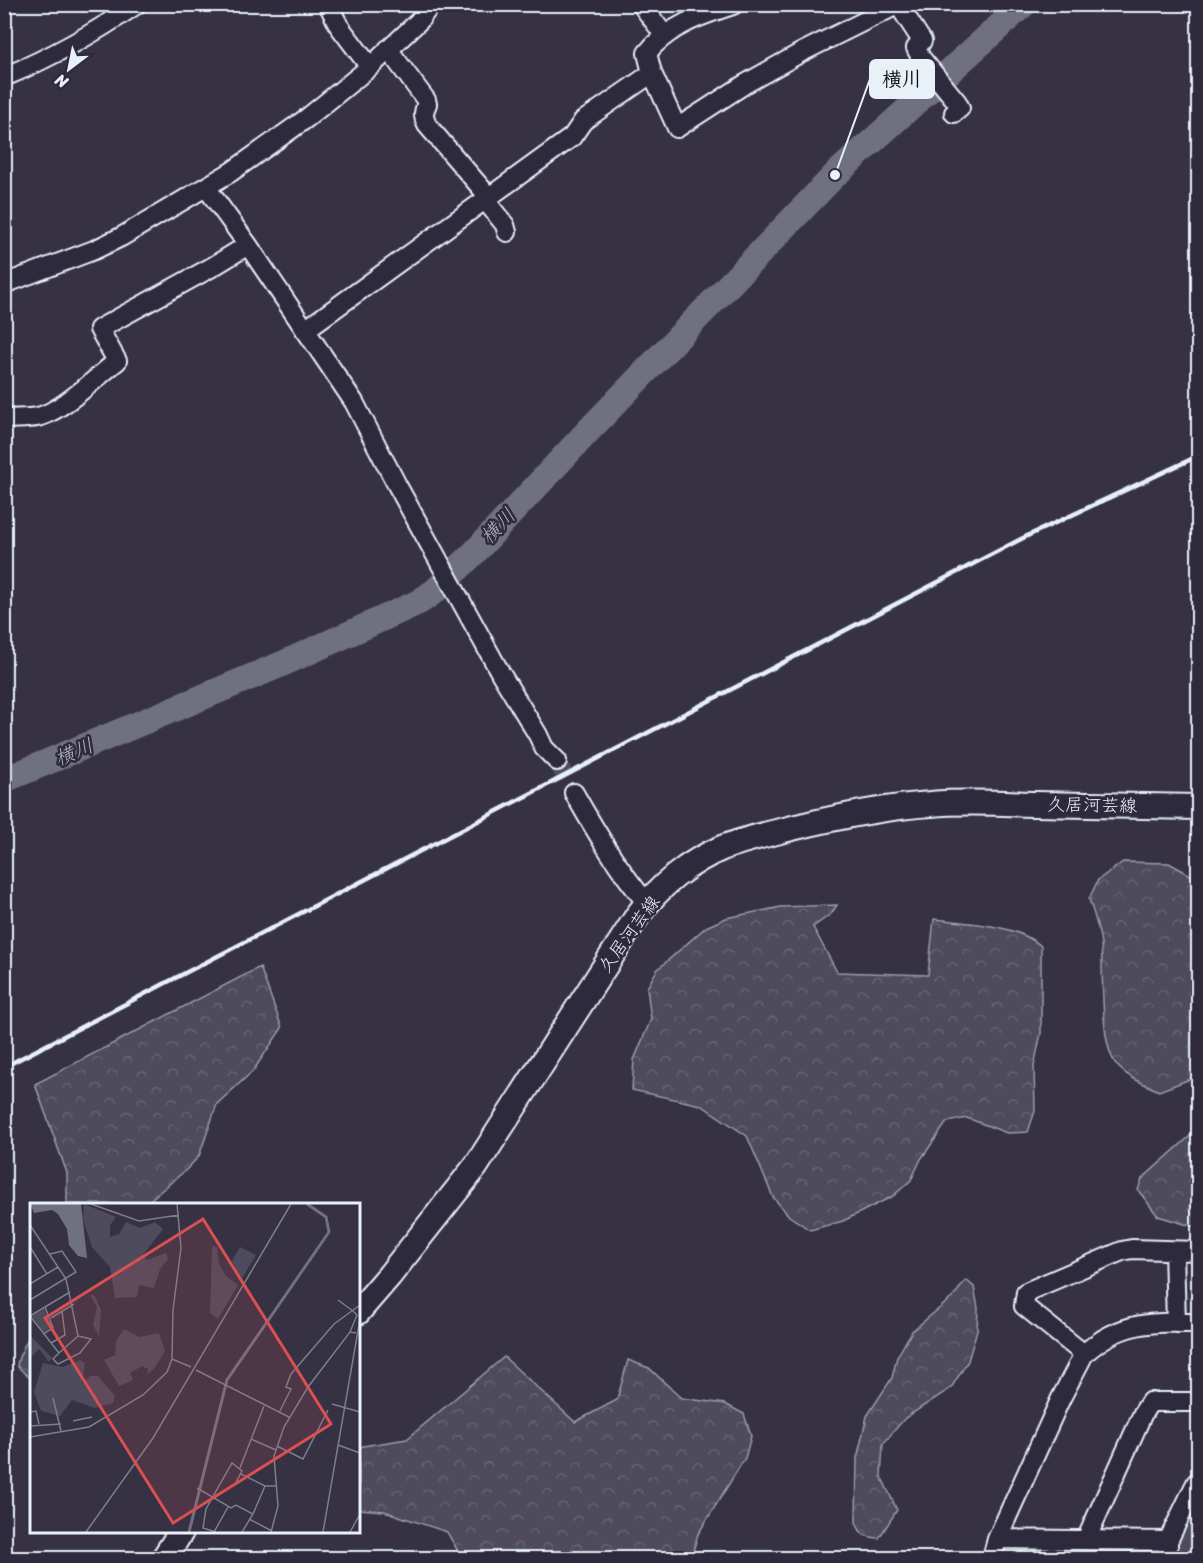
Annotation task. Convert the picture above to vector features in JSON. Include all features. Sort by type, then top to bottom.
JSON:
[{"type":"main road","name":"久居河芸線","points":[[360,1310],[476,1166],[647,903],[680,872],[722,849],[748,839],[828,819],[930,804],[1198,807]]},
{"type":"main road","points":[[164,1558],[180,1533]]},
{"type":"street","points":[[4,76],[40,62],[79,42],[137,4]]},
{"type":"street","points":[[328,4],[339,26],[370,67]]},
{"type":"street","points":[[4,284],[94,250],[121,237],[206,187],[275,142],[370,67],[419,21],[431,4]]},
{"type":"street","points":[[641,4],[665,36]]},
{"type":"street","points":[[733,5],[692,19],[665,36],[647,52],[652,73],[677,128],[802,52],[899,5],[922,40],[916,48],[917,51],[956,107]]},
{"type":"street","points":[[388,50],[426,100],[424,119],[427,125],[487,198],[506,225],[507,232]]},
{"type":"street","points":[[305,330],[572,137],[583,121],[652,73]]},
{"type":"street","points":[[206,187],[354,402],[501,674],[544,748],[557,762]]},
{"type":"street","points":[[4,419],[38,417],[63,404],[117,361],[99,328],[248,245]]},
{"type":"street","points":[[574,793],[633,887],[647,903]]},
{"type":"street","points":[[1084,1354],[1024,1306],[1026,1292],[1122,1251],[1132,1249],[1198,1251]]},
{"type":"street","points":[[1174,1251],[1176,1323]]},
{"type":"street","points":[[992,1558],[997,1539],[1061,1398],[1084,1354],[1104,1337],[1125,1328],[1141,1324],[1198,1323]]},
{"type":"street","points":[[1086,1540],[1149,1402],[1198,1402]]},
{"type":"street","points":[[997,1539],[1086,1540],[1168,1550],[1196,1483],[1198,1483]]},
{"type":"green space","points":[[1123,862],[1169,863],[1198,879],[1198,1071],[1190,1079],[1159,1091],[1120,1069],[1111,1054],[1107,1040],[1103,1007],[1101,944],[1089,899],[1098,880]]},
{"type":"green space","points":[[837,905],[831,914],[813,927],[837,972],[928,975],[934,919],[1004,929],[1018,933],[1041,946],[1041,1033],[1034,1066],[1035,1111],[1028,1132],[1007,1133],[967,1118],[947,1122],[921,1159],[911,1180],[893,1196],[843,1221],[810,1230],[789,1216],[773,1197],[747,1136],[701,1105],[632,1090],[634,1060],[651,1019],[647,988],[657,970],[706,927],[726,918],[781,907]]},
{"type":"green space","points":[[260,967],[282,1028],[253,1071],[217,1104],[199,1156],[186,1170],[146,1203],[67,1203],[67,1173],[35,1084]]},
{"type":"green space","points":[[1198,1129],[1198,1228],[1158,1216],[1138,1190],[1142,1179]]},
{"type":"green space","points":[[966,1280],[974,1287],[978,1308],[977,1330],[968,1361],[951,1388],[905,1418],[883,1444],[881,1476],[897,1510],[879,1538],[867,1536],[862,1533],[856,1522],[857,1458],[867,1416],[892,1378],[897,1357],[912,1331],[953,1297]]},
{"type":"green space","points":[[30,1334],[30,1378],[17,1366]]},
{"type":"green space","points":[[504,1357],[575,1422],[617,1400],[628,1360],[649,1368],[681,1398],[725,1404],[744,1414],[751,1436],[745,1458],[698,1534],[691,1558],[457,1558],[458,1551],[447,1532],[384,1511],[360,1509],[360,1448],[407,1439]]},
{"type":"green space","points":[[1198,1491],[1198,1558],[1175,1558],[1175,1543]]},
{"type":"waterway","name":"横川","points":[[4,780],[282,664],[419,602],[435,591],[835,175],[1024,4]]},
{"type":"tunnel","points":[[557,761],[574,793]]},
{"type":"railway","points":[[4,1067],[1023,538],[1198,456]]},
{"type":"place","name":"横川","points":[[835,175]]}]
